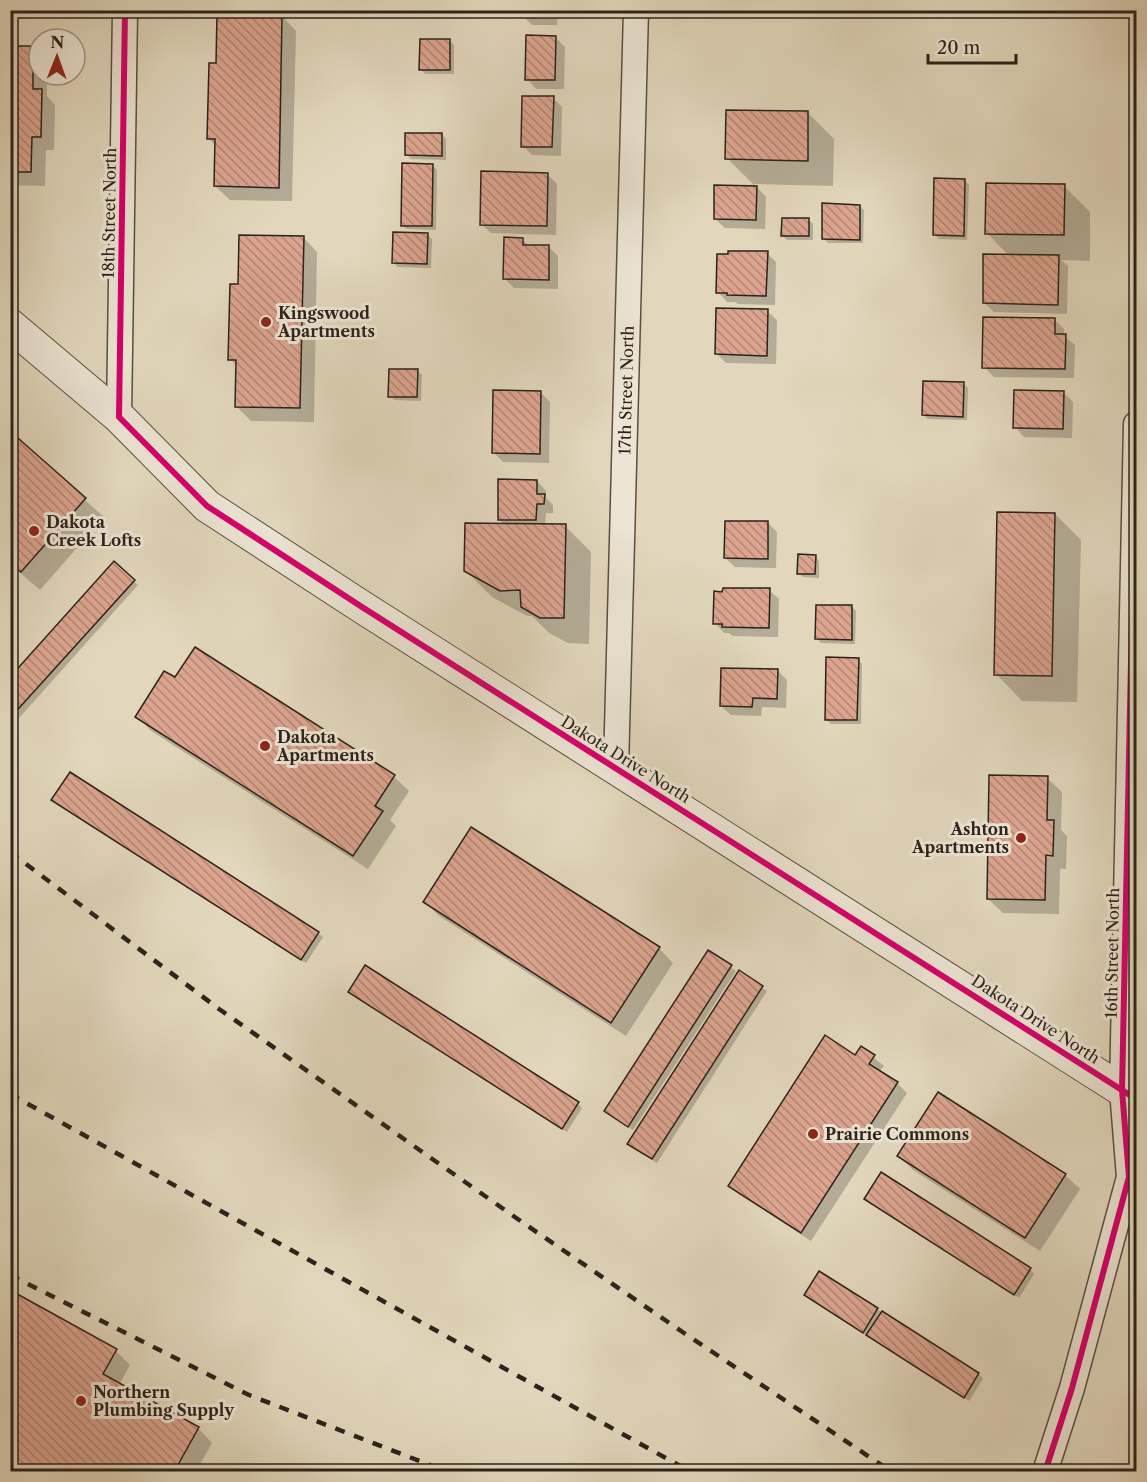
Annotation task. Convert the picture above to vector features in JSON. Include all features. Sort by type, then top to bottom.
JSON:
[{"type":"street","name":"18th Street North","points":[[119,417],[125,10]]},
{"type":"street","name":"17th Street North","points":[[616,768],[636,10]]},
{"type":"street","name":"Dakota Drive North","points":[[10,325],[119,417],[207,506],[1129,1094]]},
{"type":"street","name":"16th Street North","points":[[1045,1472],[1072,1388],[1129,1176],[1137,424]]},
{"type":"building","points":[[521,10],[549,10],[549,17],[521,16]]},
{"type":"building","points":[[217,14],[282,15],[279,188],[214,186],[215,139],[207,139],[209,63],[216,63]]},
{"type":"building","points":[[526,35],[556,36],[555,80],[525,80]]},
{"type":"building","points":[[420,39],[450,39],[450,70],[419,70]]},
{"type":"building","points":[[10,46],[27,46],[27,87],[42,89],[41,137],[32,137],[31,172],[10,172]]},
{"type":"building","points":[[522,96],[554,96],[552,147],[521,147]]},
{"type":"building","points":[[726,110],[808,111],[808,161],[725,159]]},
{"type":"building","points":[[405,133],[442,133],[442,156],[405,155]]},
{"type":"building","points":[[402,163],[433,164],[432,226],[401,226]]},
{"type":"building","points":[[481,171],[548,173],[547,226],[480,225]]},
{"type":"building","points":[[934,178],[965,179],[964,236],[933,235]]},
{"type":"building","points":[[986,183],[1065,184],[1064,235],[985,234]]},
{"type":"building","points":[[714,185],[757,186],[756,220],[714,219]]},
{"type":"building","points":[[822,203],[860,205],[860,240],[822,239]]},
{"type":"building","points":[[782,218],[809,218],[809,236],[781,236]]},
{"type":"building","points":[[393,232],[428,233],[427,264],[392,263]]},
{"type":"building","name":"Kingswood Apartments","points":[[239,235],[304,236],[300,408],[235,407],[236,360],[228,360],[230,284],[238,284]]},
{"type":"building","points":[[504,237],[523,238],[523,245],[549,245],[549,280],[503,279]]},
{"type":"building","points":[[728,251],[768,251],[766,296],[716,293],[717,254],[728,254]]},
{"type":"building","points":[[983,254],[1059,255],[1058,305],[983,303]]},
{"type":"building","points":[[716,308],[768,309],[767,356],[715,354]]},
{"type":"building","points":[[983,317],[1055,318],[1055,334],[1066,334],[1065,369],[982,368]]},
{"type":"building","points":[[389,369],[418,369],[417,397],[388,397]]},
{"type":"building","points":[[923,381],[964,382],[963,417],[922,415]]},
{"type":"building","points":[[493,390],[541,391],[540,454],[492,453]]},
{"type":"building","points":[[1014,390],[1064,391],[1063,429],[1013,428]]},
{"type":"building","name":"Dakota Creek Lofts","points":[[10,431],[86,498],[21,572],[10,564]]},
{"type":"building","points":[[498,479],[537,480],[537,494],[545,494],[544,504],[537,504],[536,520],[498,520]]},
{"type":"building","points":[[997,512],[1055,513],[1052,676],[994,675]]},
{"type":"building","points":[[725,521],[768,521],[768,559],[724,558]]},
{"type":"building","points":[[465,523],[566,524],[564,618],[540,618],[521,607],[520,590],[500,591],[464,571]]},
{"type":"building","points":[[798,554],[816,555],[815,574],[797,574]]},
{"type":"building","points":[[114,561],[135,580],[10,718],[10,677]]},
{"type":"building","points":[[723,588],[770,588],[769,628],[722,627],[722,624],[713,624],[714,591],[722,592]]},
{"type":"building","points":[[816,605],[852,605],[852,640],[815,639]]},
{"type":"building","name":"Dakota Apartments","points":[[195,647],[395,775],[375,806],[383,811],[353,856],[135,717],[164,671],[175,677]]},
{"type":"building","points":[[826,657],[859,658],[857,720],[825,720]]},
{"type":"building","points":[[721,668],[778,669],[777,699],[753,698],[752,707],[720,706]]},
{"type":"building","points":[[70,772],[319,932],[301,960],[51,800]]},
{"type":"building","name":"Ashton Apartments","points":[[989,775],[1048,776],[1047,820],[1054,820],[1053,856],[1046,855],[1045,900],[987,899]]},
{"type":"building","points":[[471,827],[660,947],[611,1023],[423,902]]},
{"type":"building","points":[[708,950],[732,965],[628,1127],[604,1111]]},
{"type":"building","points":[[365,965],[579,1102],[562,1129],[348,992]]},
{"type":"building","points":[[739,970],[763,986],[652,1159],[627,1144]]},
{"type":"building","name":"Prairie Commons","points":[[825,1035],[855,1055],[861,1046],[875,1055],[869,1064],[898,1082],[801,1233],[728,1186]]},
{"type":"building","points":[[938,1092],[1066,1174],[1025,1238],[897,1156]]},
{"type":"building","points":[[881,1172],[1031,1268],[1014,1295],[864,1199]]},
{"type":"building","points":[[819,1271],[878,1308],[863,1333],[804,1295]]},
{"type":"building","name":"Northern Plumbing Supply","points":[[10,1290],[117,1349],[103,1374],[199,1427],[174,1472],[58,1472],[51,1468],[49,1472],[25,1472],[10,1463]]},
{"type":"building","points":[[882,1311],[979,1373],[964,1398],[866,1335]]},
{"type":"building","points":[[10,1463],[25,1472],[10,1472]]},
{"type":"railway","points":[[10,852],[219,1009],[522,1222],[892,1472]]},
{"type":"railway","points":[[10,1094],[691,1472]]},
{"type":"railway","points":[[10,1275],[249,1395],[448,1472]]},
{"type":"cycle path","points":[[125,10],[119,417],[207,506],[1136,1099]]},
{"type":"cycle path","points":[[1045,1472],[1072,1388],[1129,1177],[1122,1090],[1136,424]]},
{"type":"place","name":"Kingswood Apartments","points":[[266,322]]},
{"type":"place","name":"Dakota Creek Lofts","points":[[34,531]]},
{"type":"place","name":"Dakota Apartments","points":[[265,746]]},
{"type":"place","name":"Ashton Apartments","points":[[1021,838]]},
{"type":"place","name":"Prairie Commons","points":[[813,1134]]},
{"type":"place","name":"Northern Plumbing Supply","points":[[81,1401]]}]
